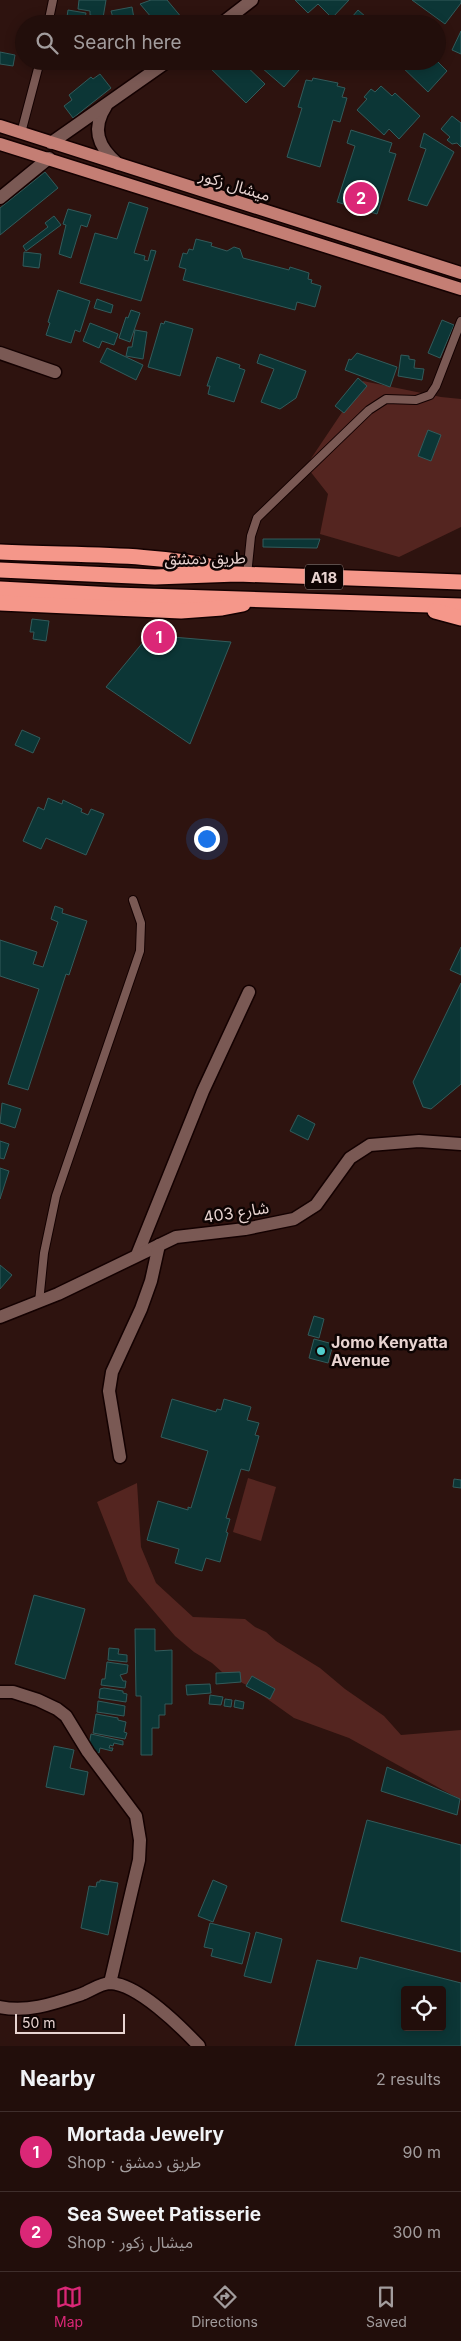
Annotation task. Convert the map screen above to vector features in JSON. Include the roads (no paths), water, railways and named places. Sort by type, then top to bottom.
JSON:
[{"type":"highway","points":[[0,552],[130,557],[184,562],[242,574]]},
{"type":"highway","name":"طريق دمشق","points":[[0,570],[155,577],[242,574],[410,580]]},
{"type":"highway","points":[[410,580],[461,574]]},
{"type":"highway","points":[[410,580],[461,582]]},
{"type":"highway","name":"A18","points":[[0,589],[115,595],[407,604]]},
{"type":"highway","points":[[0,603],[181,611],[222,608],[261,599]]},
{"type":"highway","points":[[407,604],[461,606]]},
{"type":"highway","points":[[407,604],[461,618]]},
{"type":"main road","name":"ميشال زكور","points":[[0,126],[461,273]]},
{"type":"main road","name":"ميشال زكور","points":[[0,144],[461,289]]},
{"type":"street","points":[[233,15],[252,0]]},
{"type":"street","points":[[51,143],[156,70]]},
{"type":"street","points":[[110,103],[100,117],[97,134],[104,151],[121,166]]},
{"type":"street","points":[[0,198],[49,158]]},
{"type":"street","points":[[0,353],[55,372]]},
{"type":"street","points":[[137,1255],[203,1091],[249,992]]},
{"type":"street","name":"شارع 403","points":[[0,1318],[39,1302],[176,1237],[245,1229],[294,1219],[316,1205],[350,1158],[370,1145],[419,1141],[461,1144]]},
{"type":"street","points":[[120,1457],[108,1391],[112,1372],[141,1309],[151,1281],[159,1245]]},
{"type":"street","points":[[0,1692],[13,1692],[38,1700],[58,1709],[66,1716],[88,1752],[136,1816],[140,1840],[139,1860],[110,1983]]},
{"type":"street","points":[[0,2007],[21,2009],[44,2006],[110,1983],[129,1990],[166,2012],[200,2046]]},
{"type":"lane","points":[[50,15],[53,0]]},
{"type":"lane","points":[[21,133],[38,70]]},
{"type":"lane","points":[[242,574],[257,518],[369,410],[386,399],[416,400],[430,395],[436,386],[461,321]]},
{"type":"lane","points":[[39,1302],[44,1253],[56,1196],[140,951],[142,923],[133,900]]},
{"type":"place","name":"Sea Sweet Patisserie","points":[[361,198]]},
{"type":"place","name":"Mortada Jewelry","points":[[159,637]]},
{"type":"place","name":"Jomo Kenyatta Avenue","points":[[321,1351]]}]
